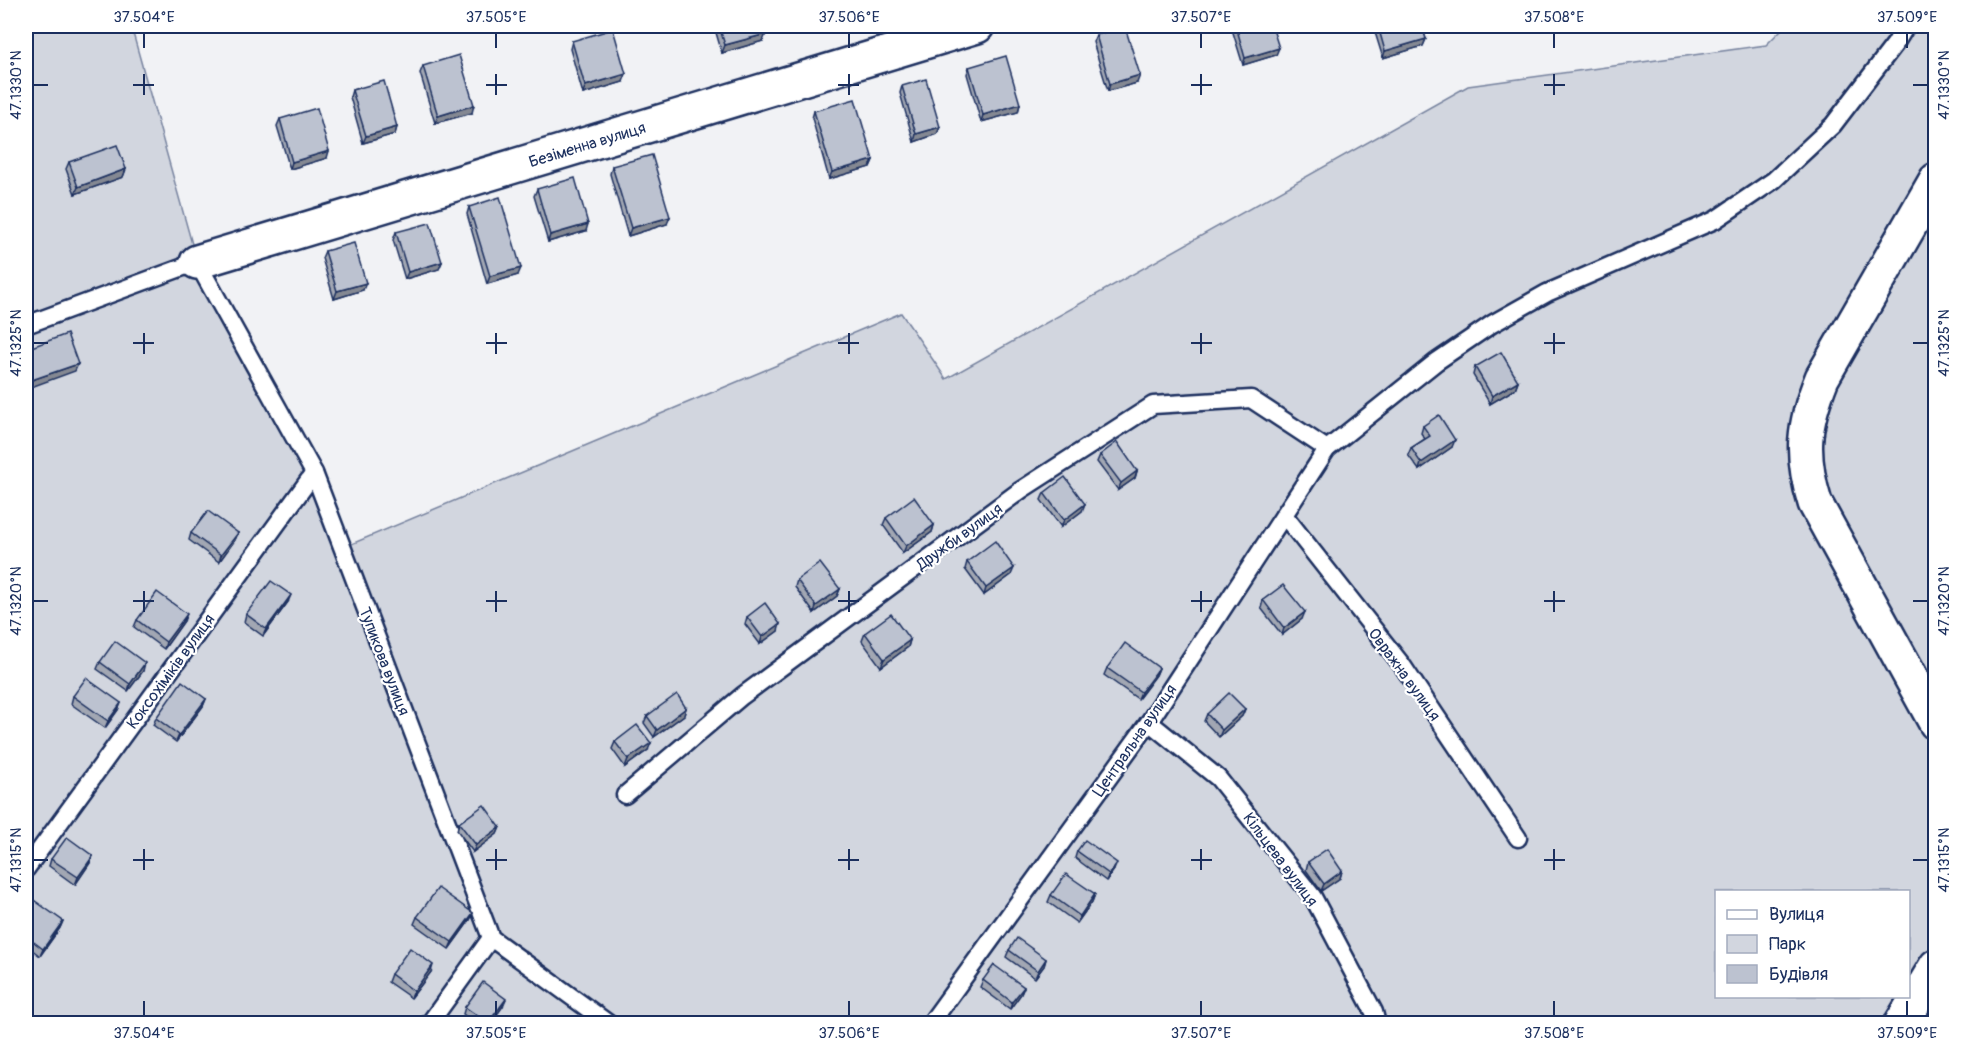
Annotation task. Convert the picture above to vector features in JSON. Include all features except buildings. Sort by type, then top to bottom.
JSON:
[{"type":"street","name":"Безіменна вулиця","points":[[197,262],[977,26]]},
{"type":"street","points":[[1935,180],[1822,378],[1811,406],[1805,441],[1805,471],[1815,503],[1935,723]]},
{"type":"street","points":[[1900,1023],[1935,966]]},
{"type":"lane","name":"Центральна вулиця","points":[[930,1023],[1149,722],[1327,450],[1436,362],[1492,324],[1547,293],[1715,220],[1774,180],[1833,125],[1895,44],[1905,26]]},
{"type":"lane","points":[[26,325],[197,262]]},
{"type":"lane","name":"Тупикова вулиця","points":[[197,262],[314,473],[491,938]]},
{"type":"lane","name":"Дружби вулиця","points":[[625,795],[742,696],[1021,490],[1153,405],[1251,399],[1327,450]]},
{"type":"lane","name":"Коксохіміків вулиця","points":[[26,869],[314,473]]},
{"type":"lane","name":"Овражна вулиця","points":[[1284,515],[1402,665],[1518,838]]},
{"type":"lane","name":"Кільцева вулиця","points":[[1149,722],[1218,778],[1313,897],[1374,1012],[1377,1023]]},
{"type":"lane","points":[[429,1023],[491,938],[609,1023]]},
{"type":"green space","points":[[26,26],[131,26],[197,262],[314,473],[342,548],[901,313],[946,379],[1468,86],[1766,45],[1785,26],[1935,26],[1935,1023],[26,1023]]}]
